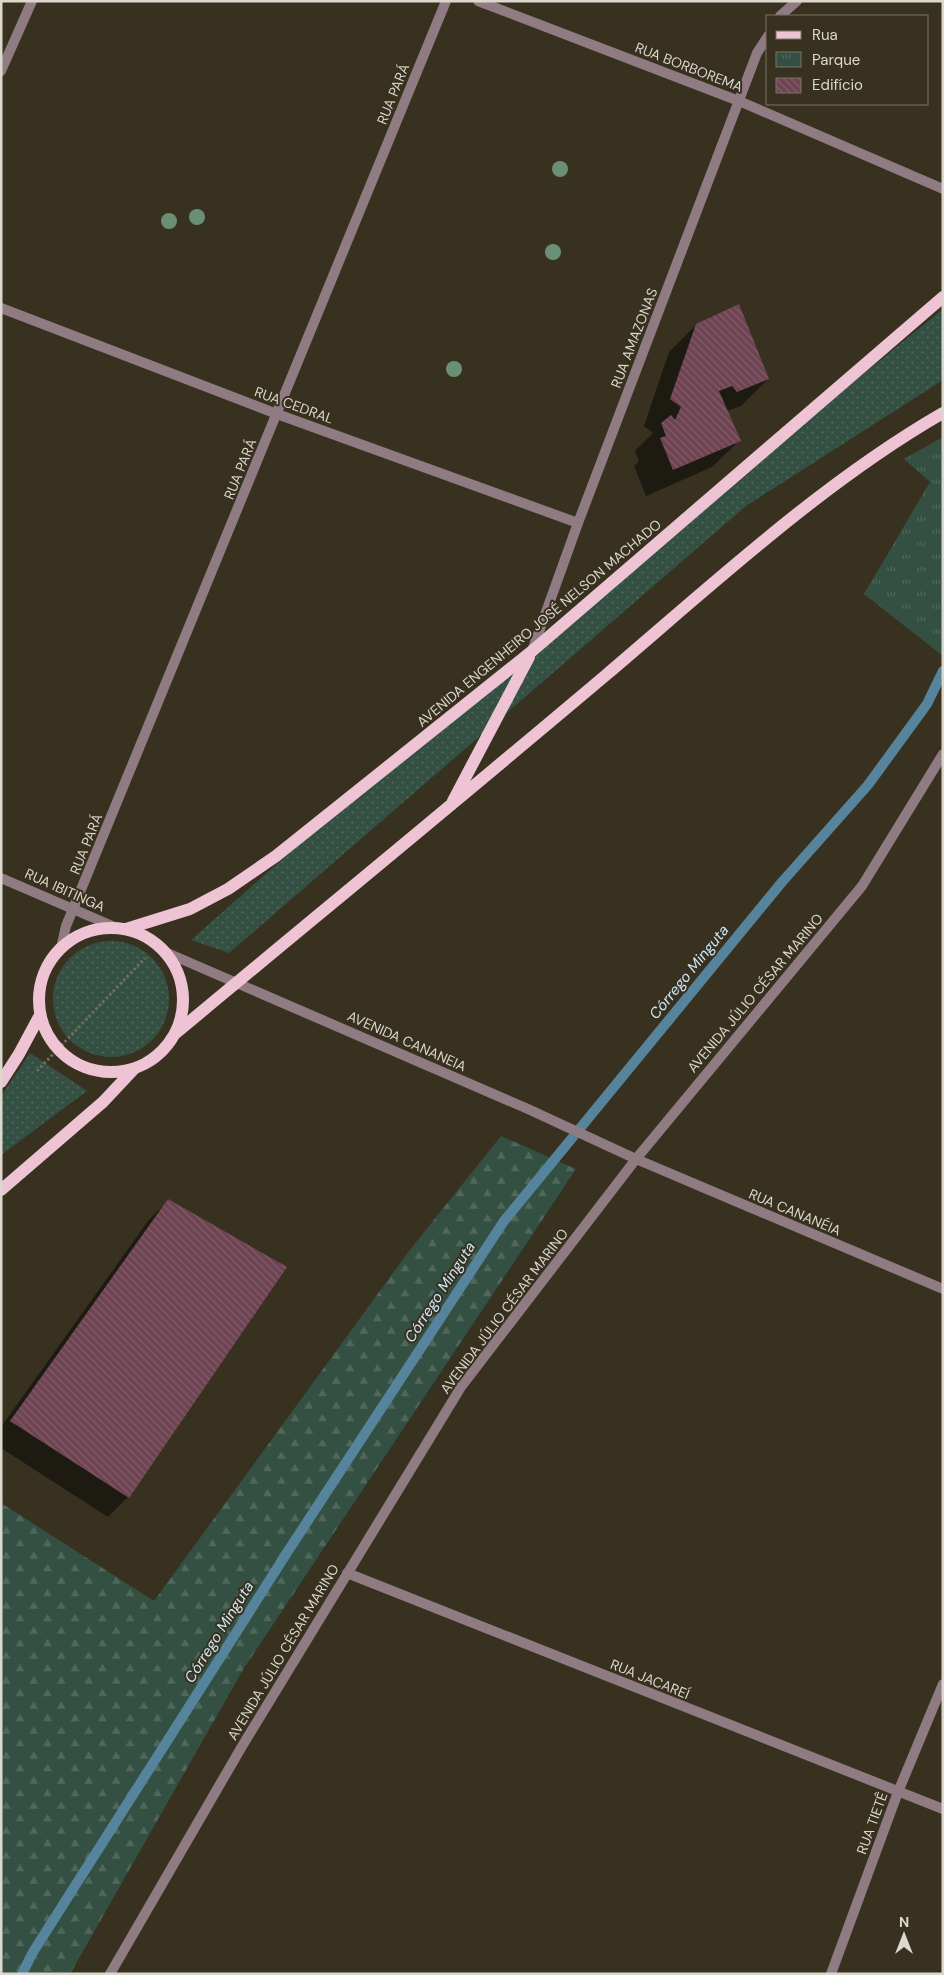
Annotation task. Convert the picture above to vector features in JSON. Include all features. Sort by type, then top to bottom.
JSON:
[{"type":"main road","name":"AVENIDA ENGENHEIRO JOSÉ NELSON MACHADO","points":[[40,1015],[38,996],[42,979],[49,962],[62,948],[78,936],[97,929],[122,929],[190,909],[236,883],[276,856],[531,652],[943,297]]},
{"type":"main road","points":[[40,1015],[47,1034],[59,1051],[75,1063],[94,1070],[114,1073],[134,1069],[151,1061],[165,1049],[176,1034],[764,542],[853,473],[943,413]]},
{"type":"main road","points":[[449,807],[531,652]]},
{"type":"main road","points":[[122,929],[141,934],[162,949],[177,970],[183,991],[183,1013],[176,1034]]},
{"type":"main road","points":[[1,1082],[40,1015]]},
{"type":"main road","points":[[1,1190],[103,1102],[134,1069]]},
{"type":"street","points":[[1,71],[32,1]]},
{"type":"street","name":"RUA PARÁ","points":[[62,948],[66,926],[446,1]]},
{"type":"street","name":"RUA BORBOREMA","points":[[478,1],[739,101],[943,189]]},
{"type":"street","points":[[781,15],[797,1]]},
{"type":"street","name":"RUA AMAZONAS","points":[[531,652],[578,523],[757,53],[766,39]]},
{"type":"street","name":"RUA CEDRAL","points":[[1,308],[277,414],[578,523]]},
{"type":"street","name":"AVENIDA JÚLIO CÉSAR MARINO","points":[[110,1974],[241,1748],[461,1387],[636,1160],[862,886],[943,754]]},
{"type":"street","name":"RUA IBITINGA","points":[[1,878],[122,929]]},
{"type":"street","name":"AVENIDA CANANEIA","points":[[162,949],[528,1108],[636,1160]]},
{"type":"street","name":"RUA CANANÉIA","points":[[636,1160],[943,1289]]},
{"type":"street","name":"RUA JACAREÍ","points":[[347,1573],[943,1809]]},
{"type":"street","name":"RUA TIETÊ","points":[[831,1974],[898,1792],[943,1684]]},
{"type":"path","points":[[59,1051],[85,1020],[162,949]]},
{"type":"green space","points":[[943,309],[943,380],[746,506],[229,953],[191,940],[451,710]]},
{"type":"green space","points":[[943,437],[943,656],[864,594],[930,482],[904,459]]},
{"type":"green space","points":[[111,941],[133,946],[152,958],[164,977],[169,999],[164,1021],[152,1040],[133,1052],[111,1057],[89,1052],[70,1040],[58,1021],[53,999],[58,977],[70,958],[89,946]]},
{"type":"green space","points":[[30,1053],[87,1091],[1,1155],[1,1096]]},
{"type":"green space","points":[[501,1136],[576,1169],[244,1668],[70,1974],[1,1974],[1,1503],[154,1601],[409,1251]]},
{"type":"building","points":[[739,304],[769,379],[737,392],[732,386],[719,391],[741,441],[673,470],[660,438],[666,436],[661,423],[671,415],[675,420],[681,407],[670,399],[696,324]]},
{"type":"building","points":[[168,1199],[287,1267],[129,1498],[10,1421]]},
{"type":"waterway","name":"Córrego Minguta","points":[[22,1974],[33,1952],[288,1551],[504,1221],[782,882],[868,785],[927,704],[943,671]]}]
